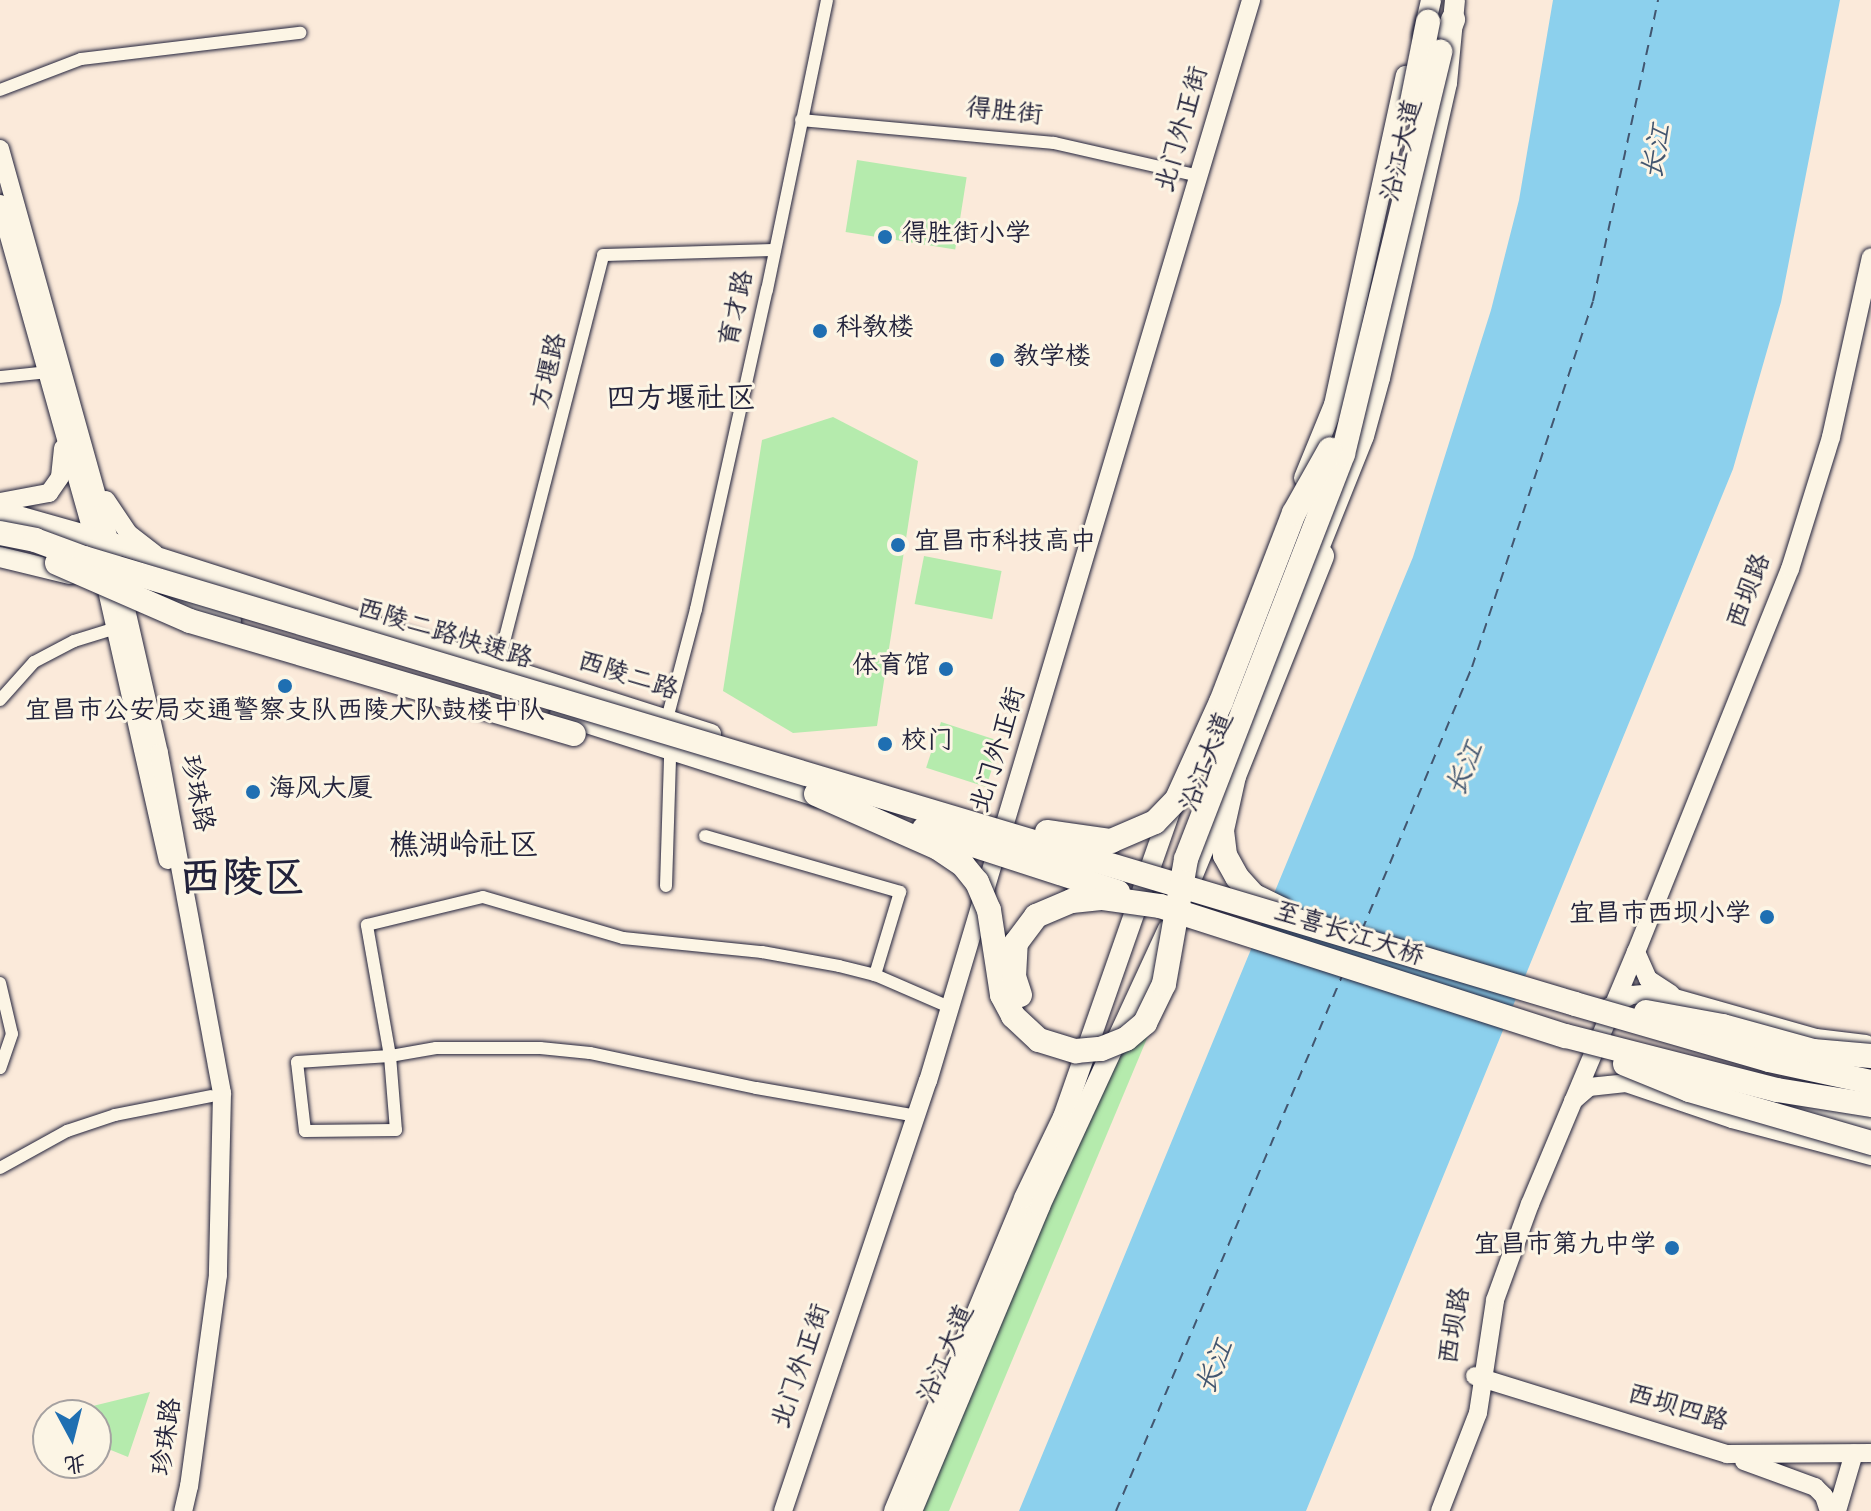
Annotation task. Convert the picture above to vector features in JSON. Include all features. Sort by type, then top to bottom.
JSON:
[{"type":"highway","points":[[816,794],[938,848],[963,865],[985,897],[1002,995],[1024,1029],[1052,1046],[1076,1051],[1101,1049],[1126,1039],[1147,1020],[1160,997],[1186,859],[1336,452],[1440,52],[1454,10]]},
{"type":"highway","points":[[1312,925],[1254,896],[1237,877],[1221,838],[1234,776],[1322,556],[1336,452],[1386,232],[1429,11]]},
{"type":"highway","points":[[872,794],[1076,839],[1111,841],[1155,822],[1177,799],[1192,770],[1294,513],[1336,452]]},
{"type":"highway","points":[[1157,907],[1103,898],[1072,901],[1036,916],[1016,943],[1014,963],[1016,987],[1027,1009],[1054,1029],[1081,1035],[1119,1025],[1142,1000],[1151,975],[1175,854],[1336,452]]},
{"type":"highway","name":"西陵二路快速路","points":[[0,533],[35,540],[872,794]]},
{"type":"highway","name":"西陵二路快速路","points":[[0,548],[342,643],[816,794]]},
{"type":"highway","points":[[57,563],[190,621],[574,734],[705,768]]},
{"type":"highway","name":"至喜长江大桥","points":[[816,794],[1157,907],[1581,1054],[1871,1105]]},
{"type":"highway","name":"至喜长江大桥","points":[[872,794],[1769,1060],[1871,1082]]},
{"type":"highway","points":[[1575,1004],[1682,1017],[1813,1051],[1871,1056]]},
{"type":"highway","points":[[1581,1054],[1689,1090],[1871,1143]]},
{"type":"highway","points":[[1834,1067],[1871,1068]]},
{"type":"highway","points":[[1842,1117],[1871,1124]]},
{"type":"main road","name":"北门外正街","points":[[783,1511],[917,1116],[994,856],[1006,829],[1251,0]]},
{"type":"main road","name":"沿江大道","points":[[894,1511],[1024,1198],[1157,907],[1192,883],[1364,436],[1438,127],[1447,83],[1454,10]]},
{"type":"main road","name":"沿江大道","points":[[912,1511],[1040,1206],[1157,907],[1148,871],[1181,778],[1334,405],[1405,78],[1429,11]]},
{"type":"main road","name":"珍珠路","points":[[0,149],[94,477],[102,539]]},
{"type":"main road","name":"珍珠路","points":[[0,204],[56,401],[102,539],[162,768],[222,1093],[218,1275],[183,1511]]},
{"type":"main road","name":"西坝路","points":[[1607,1011],[1790,569],[1831,437],[1871,257]]},
{"type":"main road","points":[[0,502],[42,497],[49,493],[60,477],[64,457],[56,401]]},
{"type":"main road","points":[[94,477],[128,533],[161,558]]},
{"type":"main road","name":"西陵二路","points":[[0,511],[102,539],[1006,829],[1192,883]]},
{"type":"main road","points":[[0,557],[113,585],[670,759]]},
{"type":"main road","name":"珍珠路","points":[[113,585],[116,628],[188,957],[211,1096],[205,1275],[178,1484],[171,1511]]},
{"type":"main road","points":[[705,768],[1157,907]]},
{"type":"main road","name":"西坝路","points":[[1440,1511],[1478,1413],[1484,1309],[1505,1239],[1581,1054],[1607,1011],[1636,952],[1641,933]]},
{"type":"main road","points":[[1636,952],[1648,979],[1677,997]]},
{"type":"main road","points":[[1607,1011],[1632,995],[1657,993],[1816,1038],[1871,1044]]},
{"type":"main road","points":[[1607,1011],[1770,1055],[1834,1067]]},
{"type":"main road","points":[[1581,1054],[1626,1083],[1732,1119],[1871,1156]]},
{"type":"main road","points":[[1581,1054],[1842,1117]]},
{"type":"main road","name":"西坝路","points":[[1427,1511],[1480,1378],[1495,1300],[1569,1107],[1581,1054]]},
{"type":"main road","points":[[1569,1107],[1589,1087],[1626,1083]]},
{"type":"main road","name":"西坝四路","points":[[1480,1378],[1727,1454],[1857,1453]]},
{"type":"main road","points":[[1829,1511],[1857,1453]]},
{"type":"main road","points":[[1837,1511],[1857,1453]]},
{"type":"main road","points":[[1727,1454],[1815,1487],[1824,1496],[1829,1511]]},
{"type":"street","name":"育才路","points":[[667,719],[696,609],[827,0]]},
{"type":"street","points":[[0,90],[81,59],[300,33]]},
{"type":"street","name":"得胜街","points":[[801,120],[1054,143],[1199,176]]},
{"type":"street","name":"方堰路","points":[[498,665],[603,255],[775,250]]},
{"type":"street","points":[[0,377],[48,372]]},
{"type":"street","points":[[0,700],[34,662],[74,641],[116,628]]},
{"type":"street","points":[[666,886],[670,759]]},
{"type":"street","points":[[705,836],[900,892],[875,975]]},
{"type":"street","points":[[917,1116],[756,1088],[590,1053],[540,1048],[436,1048],[390,1056],[297,1062],[305,1131],[396,1130],[390,1056],[367,925],[483,897],[623,938],[762,952],[875,975],[949,1007]]},
{"type":"street","points":[[0,983],[12,1034],[0,1068]]},
{"type":"street","points":[[0,1168],[67,1131],[115,1115],[211,1096]]},
{"type":"green space","points":[[857,160],[967,177],[955,249],[846,232]]},
{"type":"green space","points":[[833,417],[918,461],[877,726],[793,733],[723,691],[762,440]]},
{"type":"green space","points":[[924,556],[1002,571],[992,619],[915,604]]},
{"type":"green space","points":[[941,722],[1001,741],[986,787],[926,768]]},
{"type":"green space","points":[[1148,1036],[949,1511],[923,1511],[1111,1057]]},
{"type":"green space","points":[[150,1392],[128,1457],[112,1450],[112,1401]]},
{"type":"water","name":"长江","points":[[1553,0],[1840,0],[1781,302],[1733,469],[1306,1511],[1019,1511],[1413,557],[1491,310],[1519,200]]},
{"type":"ferry route","points":[[1362,930],[1472,667],[1593,301],[1658,0]]},
{"type":"ferry route","points":[[1116,1511],[1342,976]]},
{"type":"place","name":"得胜街小学","points":[[885,237]]},
{"type":"place","name":"科教楼","points":[[820,331]]},
{"type":"place","name":"教学楼","points":[[997,360]]},
{"type":"place","name":"宜昌市科技高中","points":[[898,545]]},
{"type":"place","name":"体育馆","points":[[946,669]]},
{"type":"place","name":"宜昌市公安局交通警察支队西陵大队鼓楼中队","points":[[285,686]]},
{"type":"place","name":"校门","points":[[885,744]]},
{"type":"place","name":"海风大厦","points":[[253,792]]},
{"type":"place","name":"宜昌市西坝小学","points":[[1767,917]]},
{"type":"place","name":"宜昌市第九中学","points":[[1672,1248]]},
{"type":"district","name":"四方堰社区","points":[[681,402]]},
{"type":"district","name":"樵湖岭社区","points":[[464,849]]},
{"type":"district","name":"西陵区","points":[[242,884]]}]
